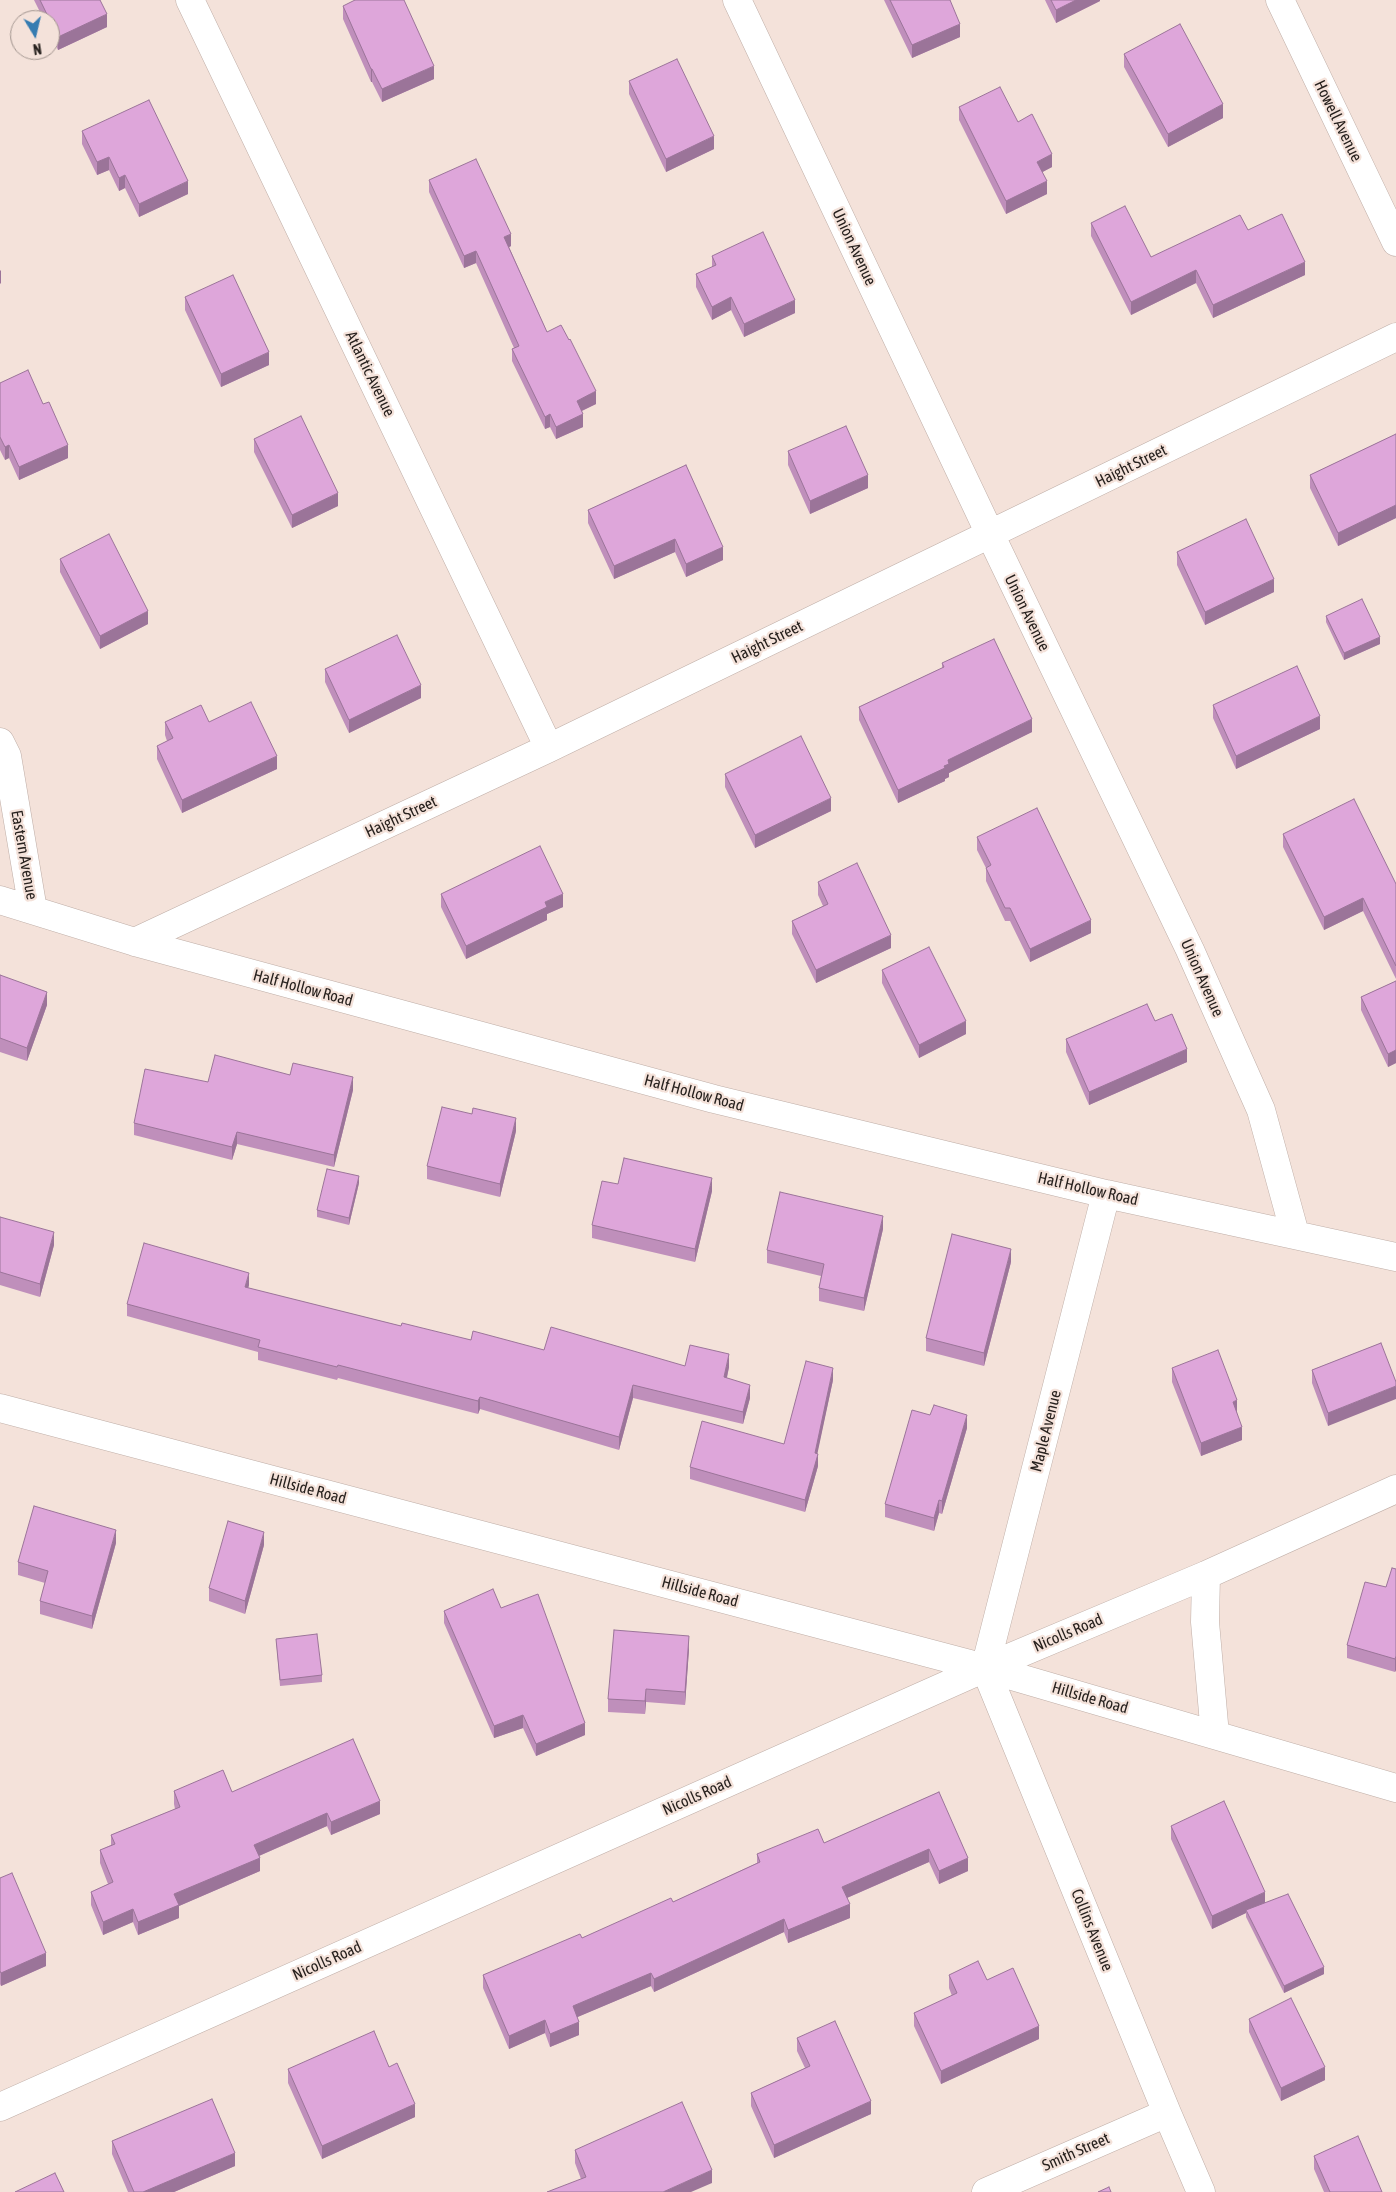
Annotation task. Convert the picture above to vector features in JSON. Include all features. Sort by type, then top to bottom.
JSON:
[{"type":"street","name":"Atlantic Avenue","points":[[190,0],[549,748]]},
{"type":"street","name":"Union Avenue","points":[[737,0],[1190,950],[1261,1110],[1295,1234]]},
{"type":"street","name":"Howell Avenue","points":[[1280,0],[1396,242]]},
{"type":"street","name":"Haight Street","points":[[135,942],[549,748],[1396,337]]},
{"type":"street","name":"Eastern Avenue","points":[[0,742],[7,756],[33,910]]},
{"type":"street","name":"Half Hollow Road","points":[[0,900],[135,942],[714,1099],[1106,1194],[1396,1257]]},
{"type":"street","name":"Maple Avenue","points":[[985,1668],[1106,1194]]},
{"type":"street","name":"Hillside Road","points":[[0,1408],[985,1668],[1396,1788]]},
{"type":"street","name":"Nicolls Road","points":[[0,2107],[985,1668],[1206,1575],[1396,1489]]},
{"type":"street","points":[[1206,1575],[1206,1639],[1215,1735]]},
{"type":"street","name":"Collins Avenue","points":[[985,1668],[1201,2192]]},
{"type":"street","name":"Smith Street","points":[[986,2192],[1167,2113]]},
{"type":"building","points":[[40,0],[100,0],[107,14],[60,36],[60,10],[45,10]]},
{"type":"building","points":[[355,0],[404,0],[434,66],[382,89],[343,6]]},
{"type":"building","points":[[890,0],[950,0],[960,24],[912,45]]},
{"type":"building","points":[[1051,0],[1076,0],[1056,10]]},
{"type":"building","points":[[1180,24],[1223,104],[1168,134],[1124,54]]},
{"type":"building","points":[[677,59],[714,136],[666,159],[629,81]]},
{"type":"building","points":[[1000,87],[1018,122],[1032,114],[1052,154],[1037,162],[1047,181],[1006,201],[959,107]]},
{"type":"building","points":[[149,100],[188,181],[139,204],[125,175],[119,178],[109,157],[97,162],[82,131]]},
{"type":"building","points":[[476,159],[511,234],[504,237],[547,332],[561,325],[596,391],[577,401],[583,414],[556,427],[550,414],[545,417],[512,349],[519,346],[476,251],[464,256],[429,180]]},
{"type":"building","points":[[1125,206],[1151,257],[1240,215],[1248,230],[1282,214],[1305,262],[1213,305],[1196,270],[1131,302],[1091,223]]},
{"type":"building","points":[[763,232],[795,300],[744,324],[731,297],[712,307],[696,274],[716,265],[712,256]]},
{"type":"building","points":[[233,275],[269,352],[221,374],[185,297]]},
{"type":"building","points":[[28,370],[43,404],[49,402],[68,445],[19,467],[9,445],[5,447],[0,437],[0,383]]},
{"type":"building","points":[[301,416],[338,493],[292,515],[254,439]]},
{"type":"building","points":[[846,426],[868,475],[810,501],[788,451]]},
{"type":"building","points":[[1396,434],[1396,505],[1338,533],[1310,475]]},
{"type":"building","points":[[686,465],[723,547],[686,564],[675,539],[614,566],[588,510]]},
{"type":"building","points":[[1246,519],[1274,579],[1205,612],[1177,552]]},
{"type":"building","points":[[109,534],[148,611],[100,636],[60,559]]},
{"type":"building","points":[[1362,599],[1380,637],[1344,653],[1326,616]]},
{"type":"building","points":[[397,635],[421,685],[349,720],[325,669]]},
{"type":"building","points":[[994,639],[1032,719],[948,760],[949,764],[944,766],[945,768],[898,790],[859,707],[944,667],[942,663]]},
{"type":"building","points":[[1297,666],[1320,716],[1236,756],[1213,705]]},
{"type":"building","points":[[251,702],[277,756],[182,800],[157,746],[173,738],[165,722],[201,705],[209,722]]},
{"type":"building","points":[[801,736],[831,798],[755,835],[725,774]]},
{"type":"building","points":[[1354,799],[1396,884],[1396,966],[1363,898],[1324,917],[1283,834]]},
{"type":"building","points":[[1037,808],[1091,920],[1030,949],[1010,908],[1005,908],[986,868],[991,865],[977,837]]},
{"type":"building","points":[[540,846],[563,894],[545,902],[547,907],[466,946],[441,894]]},
{"type":"building","points":[[857,863],[891,935],[816,970],[792,921],[828,904],[818,882]]},
{"type":"building","points":[[929,947],[966,1021],[919,1045],[882,970]]},
{"type":"building","points":[[0,975],[47,992],[27,1048],[0,1038]]},
{"type":"building","points":[[1396,981],[1396,1050],[1388,1054],[1361,997]]},
{"type":"building","points":[[1147,1004],[1155,1021],[1172,1014],[1187,1049],[1089,1092],[1066,1039]]},
{"type":"building","points":[[215,1055],[290,1075],[293,1063],[353,1077],[334,1155],[237,1132],[232,1147],[134,1123],[145,1069],[208,1082]]},
{"type":"building","points":[[442,1107],[472,1114],[473,1108],[516,1118],[500,1184],[427,1166]]},
{"type":"building","points":[[624,1158],[712,1178],[695,1249],[592,1225],[602,1181],[618,1184]]},
{"type":"building","points":[[327,1169],[359,1176],[349,1218],[317,1210]]},
{"type":"building","points":[[780,1192],[883,1216],[864,1298],[819,1288],[824,1264],[767,1250]]},
{"type":"building","points":[[0,1217],[54,1232],[40,1284],[0,1272]]},
{"type":"building","points":[[952,1234],[1011,1249],[984,1353],[926,1338]]},
{"type":"building","points":[[144,1243],[249,1273],[245,1287],[401,1326],[402,1323],[471,1340],[473,1331],[544,1350],[551,1327],[685,1366],[690,1345],[729,1354],[724,1377],[750,1385],[743,1412],[633,1385],[619,1437],[480,1397],[478,1401],[338,1365],[337,1367],[258,1347],[260,1340],[127,1304]]},
{"type":"building","points":[[1381,1343],[1396,1386],[1328,1413],[1312,1370]]},
{"type":"building","points":[[1218,1350],[1237,1400],[1233,1402],[1242,1427],[1201,1443],[1172,1368]]},
{"type":"building","points":[[806,1361],[833,1368],[815,1453],[818,1454],[805,1500],[690,1467],[702,1421],[784,1444]]},
{"type":"building","points":[[934,1405],[967,1415],[942,1501],[939,1500],[934,1518],[885,1504],[912,1410],[930,1415]]},
{"type":"building","points":[[34,1506],[116,1530],[92,1616],[40,1601],[48,1571],[18,1562]]},
{"type":"building","points":[[228,1521],[264,1532],[245,1601],[209,1588]]},
{"type":"building","points":[[1392,1568],[1396,1569],[1395,1659],[1347,1645],[1365,1582],[1386,1587]]},
{"type":"building","points":[[493,1589],[501,1608],[538,1594],[585,1723],[536,1744],[523,1715],[494,1726],[444,1611]]},
{"type":"building","points":[[614,1630],[689,1636],[685,1692],[646,1689],[645,1701],[608,1699]]},
{"type":"building","points":[[317,1634],[322,1675],[280,1680],[276,1639]]},
{"type":"building","points":[[353,1739],[380,1801],[331,1822],[327,1813],[254,1845],[260,1858],[174,1894],[179,1905],[138,1922],[133,1909],[103,1922],[91,1892],[113,1882],[100,1850],[115,1844],[111,1835],[180,1807],[174,1791],[223,1770],[232,1792]]},
{"type":"building","points":[[939,1792],[968,1858],[939,1871],[929,1849],[842,1887],[850,1904],[788,1930],[784,1919],[654,1979],[651,1973],[573,2006],[579,2022],[550,2034],[545,2020],[509,2036],[483,1975],[580,1934],[582,1938],[671,1898],[673,1902],[760,1862],[757,1854],[818,1829],[824,1843]]},
{"type":"building","points":[[1224,1801],[1265,1892],[1212,1916],[1171,1826]]},
{"type":"building","points":[[12,1873],[46,1953],[1,1973],[0,1878]]},
{"type":"building","points":[[1288,1894],[1324,1967],[1284,1986],[1246,1910]]},
{"type":"building","points":[[978,1961],[987,1980],[1013,1968],[1039,2026],[941,2071],[914,2013],[957,1993],[949,1975]]},
{"type":"building","points":[[1291,1998],[1325,2067],[1281,2088],[1249,2019]]},
{"type":"building","points":[[835,2021],[871,2101],[774,2145],[751,2093],[810,2066],[797,2038]]},
{"type":"building","points":[[374,2031],[389,2067],[397,2063],[415,2104],[322,2146],[288,2069]]},
{"type":"building","points":[[212,2099],[235,2153],[143,2192],[134,2192],[112,2141]]},
{"type":"building","points":[[682,2102],[712,2170],[663,2192],[547,2192],[586,2177],[575,2150]]},
{"type":"building","points":[[1358,2136],[1382,2192],[1330,2192],[1314,2156]]},
{"type":"building","points":[[55,2173],[64,2192],[15,2192]]},
{"type":"building","points":[[1109,2187],[1111,2192],[1098,2192]]}]
